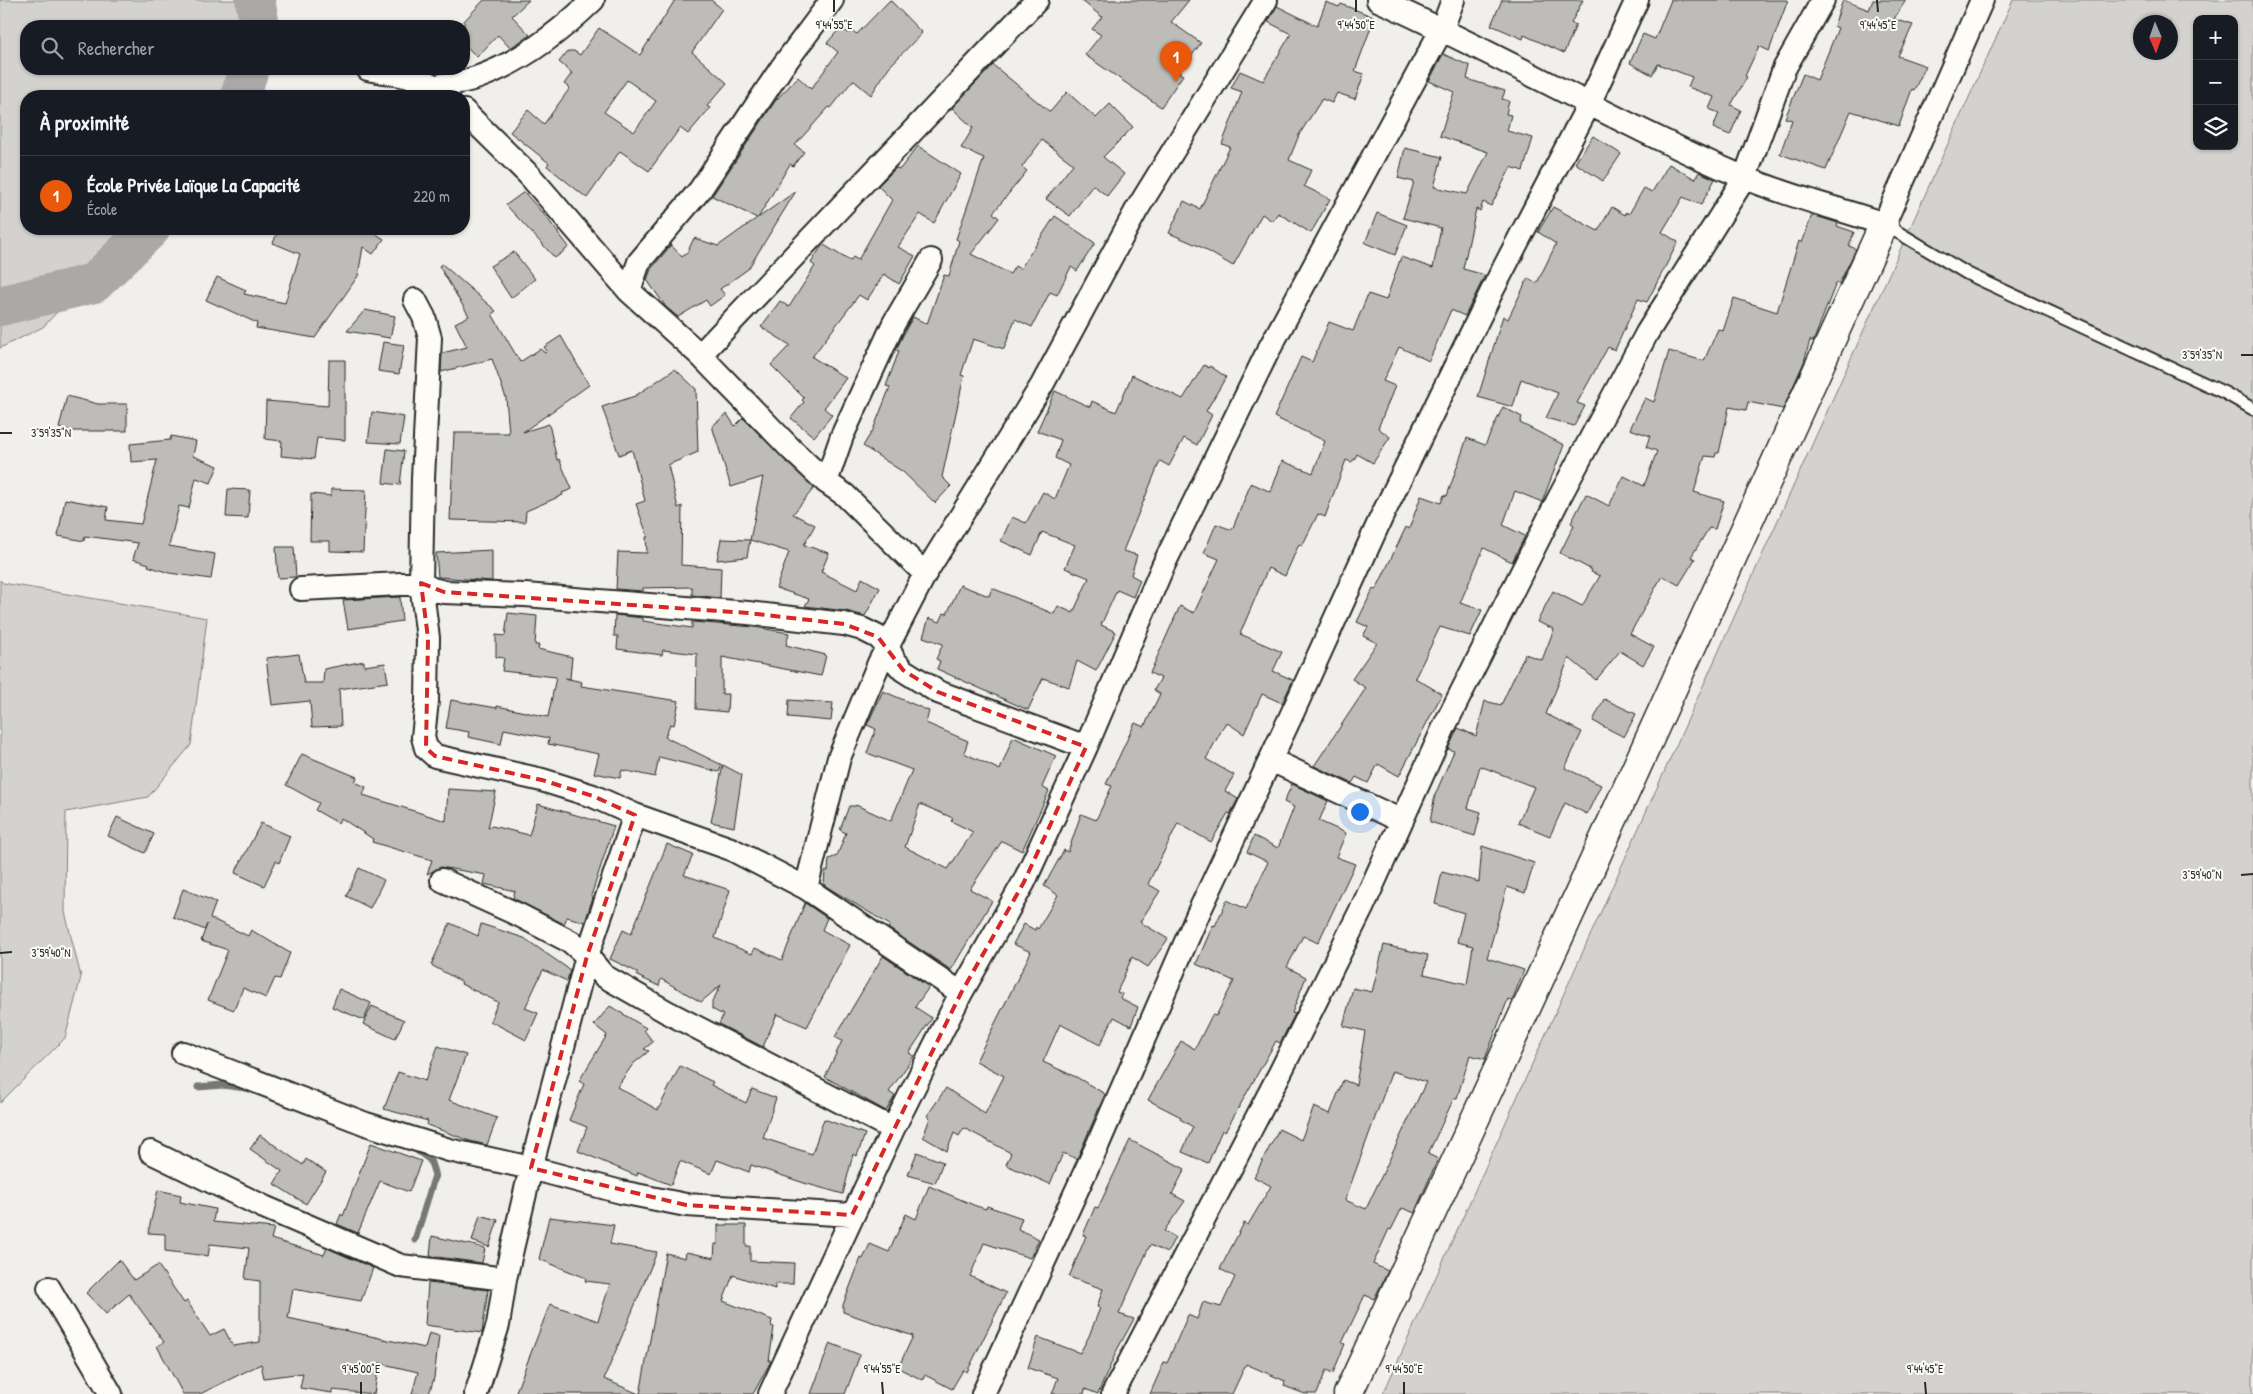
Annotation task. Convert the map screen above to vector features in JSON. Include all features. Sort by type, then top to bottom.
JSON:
[{"type":"main road","points":[[1348,1394],[1578,896],[1884,224]]},
{"type":"street","points":[[445,90],[513,62],[577,16],[593,0]]},
{"type":"street","points":[[629,291],[639,262],[700,190],[782,67],[832,0]]},
{"type":"street","points":[[700,354],[1037,0]]},
{"type":"street","points":[[806,888],[840,758],[866,690],[925,574],[1042,385],[1136,211],[1266,0]]},
{"type":"street","points":[[1378,0],[1442,29],[1589,104],[1744,177],[1884,224],[1982,0]]},
{"type":"street","points":[[770,1394],[893,1129],[961,993],[1024,882],[1086,747],[1163,566],[1267,353],[1442,29],[1453,0]]},
{"type":"street","points":[[983,1394],[1094,1153],[1198,914],[1271,760],[1380,518],[1589,104],[1637,0]]},
{"type":"street","points":[[1114,1394],[1280,1073],[1363,906],[1445,725],[1559,498],[1647,333],[1744,177],[1784,69],[1823,0]]},
{"type":"street","points":[[397,75],[440,90]]},
{"type":"street","points":[[470,117],[530,176],[629,291],[700,354],[792,450],[826,482],[845,495],[925,574]]},
{"type":"street","points":[[826,482],[842,436],[894,323],[931,260]]},
{"type":"street","points":[[415,300],[424,317],[430,338],[423,478],[421,583],[428,638],[427,701],[423,737],[426,748],[435,756],[542,780],[585,793],[635,815],[732,848],[806,888],[961,993]]},
{"type":"street","points":[[301,589],[421,583],[432,589],[444,592],[525,595],[748,613],[844,624],[862,629],[878,637],[888,647],[894,660],[903,670],[938,692],[1086,747]]},
{"type":"street","points":[[1271,760],[1402,821]]},
{"type":"street","points":[[476,1394],[498,1325],[505,1279],[531,1168],[587,956],[635,815]]},
{"type":"street","points":[[442,880],[571,942],[587,956],[604,976],[667,1012],[893,1129]]},
{"type":"street","points":[[183,1053],[366,1124],[449,1150],[531,1168],[621,1192],[686,1205],[852,1214]]},
{"type":"street","points":[[151,1152],[273,1212],[400,1266],[505,1279]]},
{"type":"street","points":[[49,1288],[111,1394]]},
{"type":"lane","points":[[1884,224],[1968,274],[2225,393],[2253,409]]},
{"type":"highlighted area","points":[[421,583],[444,592],[748,613],[844,624],[878,637],[903,670],[938,692],[1086,747],[1024,882],[961,993],[852,1215],[686,1205],[531,1168],[587,956],[635,815],[593,796],[542,780],[435,756],[426,748],[428,638]]},
{"type":"shaded area","points":[[0,0],[255,0],[253,20],[20,20],[20,75],[247,75],[246,85],[242,90],[20,90],[20,235],[129,235],[43,327],[0,348]]},
{"type":"shaded area","points":[[2013,0],[2253,0],[2253,1394],[1383,1394]]},
{"type":"shaded area","points":[[0,580],[3,583],[207,618],[191,745],[148,797],[66,812],[65,912],[81,977],[65,1038],[0,1103]]},
{"type":"building","points":[[484,0],[529,0],[512,16],[530,35],[510,48],[498,35],[477,57],[470,50],[470,20],[465,20]]},
{"type":"building","points":[[675,0],[711,0],[722,9],[692,52],[727,83],[707,106],[710,108],[688,134],[680,128],[649,171],[620,151],[587,198],[547,166],[549,163],[510,132],[528,110],[544,124],[570,88],[564,84],[572,73],[559,62],[568,51],[574,51],[580,55],[599,28],[640,55]],"holes":[[[627,80],[656,101],[634,132],[604,112]]]},
{"type":"building","points":[[890,0],[922,33],[889,67],[871,95],[853,80],[831,108],[829,107],[795,145],[804,152],[793,166],[790,164],[758,218],[796,191],[748,269],[720,289],[725,295],[710,306],[706,300],[678,317],[666,307],[647,280],[651,269],[671,245],[682,257],[687,253],[694,238],[718,246],[757,218],[712,196],[776,100],[798,77],[811,89],[838,52],[827,43],[841,27],[848,33],[850,30],[857,34]]},
{"type":"building","points":[[1081,0],[1189,0],[1171,22],[1201,43],[1179,73],[1183,75],[1161,107],[1085,55],[1101,35],[1092,29],[1102,17]]},
{"type":"building","points":[[1502,0],[1583,0],[1571,23],[1576,25],[1564,53],[1524,35],[1523,39],[1491,25]]},
{"type":"building","points":[[1671,0],[1788,0],[1769,51],[1759,46],[1745,76],[1747,77],[1731,105],[1741,110],[1730,135],[1713,128],[1719,113],[1709,109],[1714,97],[1688,87],[1692,77],[1658,64],[1652,75],[1630,63],[1643,34],[1655,39]]},
{"type":"building","points":[[1843,0],[1869,10],[1873,0],[1906,0],[1894,19],[1913,25],[1898,56],[1926,66],[1914,90],[1912,89],[1899,126],[1851,111],[1826,170],[1780,154],[1792,120],[1785,118],[1803,74],[1817,80],[1838,28],[1834,26]]},
{"type":"building","points":[[1326,2],[1339,7],[1341,4],[1374,17],[1355,71],[1364,74],[1355,99],[1337,93],[1332,103],[1322,99],[1299,135],[1289,160],[1311,170],[1304,186],[1330,199],[1311,233],[1278,213],[1272,221],[1262,214],[1233,266],[1199,246],[1169,233],[1184,201],[1200,209],[1230,147],[1222,144],[1242,92],[1231,88],[1240,71],[1263,81],[1291,34],[1268,22],[1277,6],[1317,26]]},
{"type":"building","points":[[1443,54],[1470,66],[1467,79],[1505,91],[1502,99],[1509,101],[1506,114],[1511,115],[1507,131],[1533,138],[1523,171],[1511,167],[1491,206],[1483,202],[1480,211],[1476,209],[1463,269],[1485,275],[1465,316],[1451,310],[1429,361],[1399,347],[1383,381],[1395,386],[1378,428],[1390,437],[1373,463],[1357,454],[1351,462],[1346,460],[1325,517],[1318,514],[1302,546],[1299,544],[1285,576],[1268,568],[1240,634],[1282,652],[1273,671],[1293,680],[1282,703],[1262,694],[1244,734],[1226,722],[1206,759],[1234,775],[1225,791],[1238,799],[1211,842],[1178,823],[1148,884],[1160,891],[1140,922],[1168,939],[1148,967],[1132,957],[1117,992],[1122,994],[1120,998],[1138,1007],[1131,1026],[1114,1017],[1100,1045],[1060,1024],[1043,1062],[1078,1078],[1105,1094],[1077,1159],[1063,1153],[1050,1184],[1006,1165],[1011,1153],[964,1128],[959,1136],[954,1133],[947,1151],[923,1137],[930,1118],[927,1116],[946,1088],[985,1114],[1004,1076],[976,1061],[1031,952],[1013,944],[1024,924],[1035,930],[1036,927],[1038,929],[1058,895],[1044,886],[1064,850],[1068,852],[1081,814],[1096,820],[1112,786],[1106,784],[1135,723],[1144,727],[1160,694],[1154,690],[1161,678],[1150,673],[1180,606],[1194,613],[1219,559],[1204,553],[1216,524],[1232,530],[1251,483],[1271,492],[1282,461],[1313,473],[1325,441],[1274,417],[1301,357],[1312,362],[1329,322],[1353,331],[1368,294],[1386,300],[1401,257],[1433,268],[1441,228],[1403,218],[1414,182],[1398,178],[1405,148],[1442,157],[1434,187],[1467,194],[1488,152],[1440,136],[1454,92],[1429,81]]},
{"type":"building","points":[[993,65],[1050,112],[1067,92],[1096,118],[1110,104],[1133,127],[1103,157],[1124,174],[1107,196],[1093,185],[1070,216],[1046,199],[1073,164],[1042,140],[1022,167],[1027,171],[993,213],[999,218],[971,254],[1010,274],[1015,266],[1020,269],[1055,216],[1095,243],[1077,271],[1071,267],[1057,295],[1050,292],[1032,327],[1015,319],[1004,349],[973,339],[961,375],[964,376],[942,477],[951,486],[935,503],[903,472],[863,446],[873,430],[890,387],[886,386],[899,351],[896,350],[906,329],[913,317],[927,324],[944,275],[949,276],[959,241],[956,239],[984,158],[961,148],[973,128],[952,108]]},
{"type":"building","points":[[1593,136],[1621,154],[1603,181],[1575,163]]},
{"type":"building","points":[[918,146],[961,174],[934,223],[920,214],[898,247],[915,256],[899,284],[884,274],[867,300],[859,295],[812,357],[846,378],[824,408],[832,415],[814,437],[791,418],[804,402],[802,400],[804,398],[771,365],[790,345],[761,327],[780,301],[789,307],[815,266],[811,263],[821,247],[824,245],[850,261],[853,257],[858,260],[892,200],[878,186],[896,168],[900,169]]},
{"type":"building","points":[[1669,164],[1695,179],[1699,172],[1715,179],[1701,205],[1683,197],[1662,232],[1678,242],[1647,302],[1638,299],[1615,350],[1608,347],[1577,403],[1585,406],[1574,426],[1546,418],[1558,393],[1521,379],[1513,407],[1478,397],[1503,316],[1508,319],[1528,278],[1537,283],[1556,244],[1538,232],[1553,207],[1598,231],[1612,207],[1625,215],[1626,212],[1629,214],[1644,188],[1652,192]]},
{"type":"building","points":[[524,192],[569,247],[555,258],[506,205]]},
{"type":"building","points":[[1377,213],[1407,225],[1395,255],[1365,243]]},
{"type":"building","points":[[1812,215],[1838,223],[1837,226],[1854,232],[1849,246],[1856,249],[1839,284],[1836,283],[1813,342],[1810,340],[1804,362],[1783,409],[1748,402],[1746,410],[1729,407],[1719,453],[1716,453],[1715,457],[1705,456],[1694,492],[1724,501],[1715,529],[1709,528],[1691,557],[1695,559],[1679,585],[1662,576],[1630,634],[1654,647],[1643,665],[1620,651],[1596,680],[1569,658],[1546,714],[1582,732],[1565,768],[1601,785],[1587,814],[1565,803],[1550,836],[1518,823],[1534,787],[1480,766],[1468,808],[1481,812],[1475,836],[1430,822],[1435,795],[1454,751],[1448,749],[1458,728],[1476,736],[1485,701],[1501,705],[1525,654],[1542,660],[1554,629],[1537,622],[1553,591],[1582,606],[1600,576],[1560,553],[1574,525],[1571,523],[1586,494],[1609,506],[1624,476],[1644,486],[1657,451],[1646,447],[1650,436],[1630,429],[1645,398],[1654,402],[1669,351],[1704,361],[1718,329],[1723,331],[1734,298],[1777,312],[1799,241],[1802,243]]},
{"type":"building","points":[[276,235],[378,235],[384,239],[373,254],[363,247],[358,276],[315,338],[256,328],[257,323],[206,300],[217,277],[246,290],[244,294],[285,303],[300,254],[273,243]]},
{"type":"building","points":[[514,252],[535,279],[511,298],[490,266]]},
{"type":"building","points":[[442,264],[496,311],[492,314],[520,362],[540,349],[545,353],[547,351],[544,347],[561,336],[589,385],[523,432],[549,424],[557,460],[559,459],[572,489],[562,493],[563,495],[526,511],[525,522],[450,520],[454,433],[509,433],[506,398],[492,359],[441,372],[442,353],[467,347],[455,323],[469,316],[439,266]]},
{"type":"building","points":[[365,310],[395,316],[390,338],[347,331]]},
{"type":"building","points":[[383,342],[404,345],[399,374],[378,371]]},
{"type":"building","points":[[329,360],[345,360],[345,440],[317,438],[314,459],[281,456],[282,441],[265,439],[266,401],[328,406]]},
{"type":"building","points":[[1204,365],[1209,368],[1210,366],[1226,377],[1206,411],[1212,415],[1197,445],[1184,438],[1169,466],[1160,461],[1123,551],[1137,555],[1131,575],[1140,580],[1133,597],[1117,590],[1101,625],[1116,632],[1096,671],[1077,661],[1069,687],[1043,678],[1028,710],[937,669],[940,661],[936,659],[943,644],[923,637],[929,618],[940,622],[944,613],[947,614],[960,585],[989,596],[992,588],[1054,614],[1058,606],[1073,613],[1089,578],[1065,568],[1075,545],[1042,532],[1032,555],[1001,541],[1012,517],[1026,523],[1043,492],[1055,499],[1069,465],[1055,458],[1061,440],[1037,431],[1055,391],[1090,407],[1092,401],[1116,412],[1132,375],[1183,399]]},
{"type":"building","points":[[675,369],[696,389],[698,452],[668,465],[678,508],[682,506],[681,565],[721,568],[720,598],[692,595],[692,587],[643,588],[643,591],[616,589],[618,552],[647,553],[646,537],[648,537],[636,504],[645,501],[632,450],[619,455],[602,407],[635,396]]},
{"type":"building","points":[[67,396],[98,404],[127,404],[127,431],[72,431],[59,428]]},
{"type":"building","points":[[1503,407],[1522,417],[1520,423],[1564,445],[1542,502],[1515,491],[1503,525],[1525,536],[1512,562],[1484,548],[1460,603],[1482,610],[1470,636],[1440,627],[1415,678],[1442,694],[1399,776],[1378,764],[1368,783],[1356,777],[1352,783],[1314,766],[1366,688],[1352,679],[1377,643],[1363,636],[1368,627],[1357,622],[1373,589],[1376,590],[1406,527],[1409,529],[1421,496],[1441,503],[1444,495],[1447,496],[1467,438],[1485,445]]},
{"type":"building","points":[[372,412],[404,417],[400,444],[368,442]]},
{"type":"building","points":[[727,414],[735,426],[743,418],[814,488],[793,514],[815,525],[804,545],[829,553],[821,572],[857,590],[862,578],[880,588],[865,616],[846,611],[805,606],[809,599],[776,588],[789,552],[750,540],[763,477],[731,487],[712,426]]},
{"type":"building","points":[[171,436],[196,441],[193,456],[218,466],[211,483],[196,478],[189,508],[179,506],[169,546],[215,554],[211,579],[169,573],[133,559],[138,543],[85,536],[84,541],[58,536],[65,499],[108,507],[106,520],[141,524],[157,460],[131,462],[130,444],[170,440]]},
{"type":"building","points":[[387,449],[404,451],[400,485],[383,483]]},
{"type":"building","points":[[228,489],[250,490],[248,518],[226,517]]},
{"type":"building","points":[[331,489],[366,490],[363,552],[330,551],[330,541],[310,541],[311,494],[331,496]]},
{"type":"building","points":[[721,539],[750,540],[747,557],[717,560]]},
{"type":"building","points":[[276,547],[294,547],[296,577],[278,578]]},
{"type":"building","points":[[492,550],[492,581],[438,577],[436,553]]},
{"type":"building","points":[[400,597],[402,621],[348,629],[343,600]]},
{"type":"building","points":[[508,613],[537,616],[535,645],[539,645],[538,649],[572,657],[570,679],[565,678],[582,682],[581,686],[679,701],[674,725],[670,724],[665,737],[722,765],[719,772],[659,757],[655,777],[622,770],[620,778],[594,773],[599,754],[548,744],[549,738],[504,729],[501,744],[468,737],[469,732],[446,728],[451,700],[497,708],[497,706],[548,717],[556,677],[502,671],[504,658],[496,657],[496,635],[505,636]]},
{"type":"building","points":[[615,615],[643,618],[643,621],[692,628],[692,622],[754,627],[789,633],[786,645],[826,655],[821,676],[722,657],[722,694],[728,694],[727,712],[696,709],[697,654],[663,650],[662,655],[617,649],[618,636],[614,636]]},
{"type":"building","points":[[299,654],[304,683],[323,683],[324,669],[364,661],[364,666],[385,663],[388,682],[339,689],[341,726],[312,727],[310,701],[272,705],[266,658]]},
{"type":"building","points":[[883,691],[929,711],[926,723],[968,741],[964,753],[1000,770],[1013,737],[1056,756],[1042,787],[1049,791],[1022,851],[1002,841],[970,889],[992,901],[951,970],[888,928],[890,925],[824,885],[825,871],[828,871],[829,859],[837,856],[846,833],[840,830],[849,806],[856,805],[891,821],[912,770],[867,753],[876,729],[867,725]],"holes":[[[920,804],[953,818],[951,821],[973,832],[948,869],[905,847]]]},
{"type":"building","points":[[1604,699],[1636,714],[1624,737],[1593,721]]},
{"type":"building","points":[[789,700],[833,703],[831,721],[788,717]]},
{"type":"building","points":[[302,754],[357,777],[355,782],[366,787],[363,795],[446,821],[448,789],[496,792],[488,828],[492,826],[529,835],[538,804],[614,826],[591,896],[593,897],[585,922],[567,917],[564,924],[513,898],[515,891],[484,884],[486,875],[441,867],[427,874],[432,860],[372,842],[373,839],[341,818],[338,823],[315,810],[319,803],[286,785]]},
{"type":"building","points":[[723,765],[742,775],[734,827],[711,822]]},
{"type":"building","points":[[1292,784],[1328,801],[1319,821],[1346,833],[1336,857],[1355,864],[1318,943],[1303,936],[1287,967],[1306,977],[1292,1013],[1295,1014],[1280,1043],[1276,1041],[1225,1132],[1222,1130],[1208,1163],[1182,1152],[1193,1127],[1180,1119],[1181,1117],[1148,1100],[1181,1041],[1195,1049],[1212,1015],[1216,1016],[1234,981],[1196,964],[1213,925],[1215,926],[1227,900],[1246,909],[1268,862],[1247,852],[1254,836],[1278,848],[1294,807],[1284,802]]},
{"type":"building","points":[[117,817],[154,834],[145,853],[108,836]]},
{"type":"building","points":[[261,823],[290,836],[279,863],[276,861],[264,886],[235,873]]},
{"type":"building","points":[[667,844],[693,855],[684,875],[730,890],[715,938],[752,954],[755,948],[782,960],[805,903],[827,918],[822,930],[850,945],[807,1027],[777,1014],[763,1047],[719,1024],[723,1015],[712,1009],[712,1002],[721,985],[701,1002],[661,979],[659,986],[637,976],[637,972],[610,959],[623,930],[631,934]]},
{"type":"building","points":[[1482,846],[1534,863],[1525,893],[1507,887],[1487,958],[1524,970],[1512,1001],[1508,999],[1485,1059],[1470,1055],[1457,1098],[1454,1098],[1428,1154],[1438,1159],[1415,1213],[1402,1208],[1391,1230],[1389,1229],[1373,1264],[1388,1271],[1374,1299],[1365,1295],[1342,1343],[1345,1344],[1333,1373],[1326,1370],[1317,1394],[1305,1394],[1284,1386],[1285,1381],[1246,1364],[1232,1394],[1150,1394],[1164,1362],[1167,1363],[1188,1315],[1197,1319],[1203,1302],[1221,1307],[1235,1277],[1220,1269],[1244,1223],[1248,1225],[1271,1186],[1254,1177],[1279,1129],[1301,1140],[1314,1107],[1330,1114],[1343,1080],[1356,1085],[1365,1031],[1343,1026],[1353,988],[1372,992],[1384,945],[1428,955],[1424,974],[1467,984],[1473,946],[1457,942],[1464,913],[1435,904],[1442,872],[1479,882]],"holes":[[[1392,1071],[1426,1082],[1366,1209],[1345,1200]]]},
{"type":"building","points":[[359,868],[384,880],[370,908],[346,896]]},
{"type":"building","points":[[183,889],[216,902],[210,918],[248,936],[251,930],[290,953],[280,979],[275,978],[266,998],[243,988],[234,1010],[208,1000],[228,950],[201,941],[205,930],[173,917]]},
{"type":"building","points":[[450,923],[478,936],[481,924],[524,938],[570,970],[567,981],[543,970],[525,1008],[538,1013],[526,1040],[490,1021],[498,1002],[461,984],[462,982],[431,965]]},
{"type":"building","points":[[883,956],[929,987],[915,1007],[932,1018],[909,1053],[914,1056],[889,1092],[895,1096],[886,1111],[825,1077],[842,1041],[835,1037]]},
{"type":"building","points":[[339,989],[371,1003],[364,1020],[332,1007]]},
{"type":"building","points":[[372,1006],[404,1020],[395,1039],[363,1024]]},
{"type":"building","points":[[610,1006],[646,1028],[644,1030],[653,1042],[644,1049],[649,1051],[633,1064],[617,1087],[658,1110],[680,1066],[713,1082],[711,1085],[746,1103],[752,1089],[776,1098],[763,1138],[812,1154],[824,1119],[865,1134],[857,1156],[853,1154],[843,1194],[751,1165],[749,1172],[717,1160],[711,1174],[680,1161],[671,1185],[638,1172],[637,1176],[578,1151],[587,1127],[569,1120],[584,1084],[579,1081],[607,1035],[594,1025]]},
{"type":"building","points":[[438,1046],[466,1055],[449,1100],[497,1118],[487,1145],[470,1141],[427,1125],[428,1121],[384,1109],[398,1072],[425,1081]]},
{"type":"building","points":[[260,1135],[303,1165],[306,1159],[326,1172],[306,1204],[274,1184],[282,1171],[250,1149]]},
{"type":"building","points":[[1130,1140],[1185,1169],[1172,1194],[1185,1201],[1164,1231],[1175,1237],[1167,1253],[1150,1245],[1119,1314],[1134,1319],[1117,1350],[1098,1394],[1085,1389],[1084,1394],[1052,1394],[1058,1378],[1028,1368],[1038,1337],[1080,1353],[1089,1336],[1100,1308],[1097,1307],[1103,1289],[1069,1277],[1086,1236],[1083,1235],[1095,1207],[1098,1208]]},
{"type":"building","points":[[371,1143],[421,1161],[409,1192],[380,1181],[358,1233],[337,1224],[341,1214],[343,1216]]},
{"type":"building","points":[[917,1152],[943,1162],[935,1183],[908,1175]]},
{"type":"building","points":[[929,1186],[976,1206],[986,1209],[987,1206],[1022,1218],[1018,1229],[1039,1239],[1030,1258],[984,1243],[970,1276],[1006,1293],[967,1372],[963,1370],[952,1389],[925,1375],[923,1380],[898,1368],[913,1336],[843,1312],[843,1305],[861,1258],[863,1259],[870,1244],[889,1252],[906,1214],[916,1219]]},
{"type":"building","points":[[158,1190],[181,1195],[180,1202],[215,1209],[213,1222],[274,1228],[271,1239],[324,1255],[327,1248],[373,1268],[361,1301],[293,1289],[288,1318],[425,1348],[429,1333],[439,1336],[434,1378],[429,1394],[412,1394],[418,1372],[379,1363],[374,1394],[332,1390],[332,1393],[300,1388],[303,1373],[264,1378],[261,1364],[200,1394],[183,1394],[157,1346],[164,1342],[129,1294],[106,1314],[86,1293],[119,1260],[134,1280],[158,1265],[184,1303],[187,1301],[210,1336],[224,1329],[233,1346],[260,1342],[260,1281],[245,1279],[249,1248],[210,1244],[208,1256],[165,1251],[165,1234],[148,1233]]},
{"type":"building","points":[[480,1215],[498,1220],[489,1247],[472,1241]]},
{"type":"building","points":[[549,1217],[614,1225],[610,1244],[657,1252],[604,1379],[639,1394],[515,1394],[550,1304],[598,1321],[610,1284],[585,1281],[586,1278],[539,1259]]},
{"type":"building","points":[[718,1225],[746,1225],[746,1246],[750,1246],[750,1261],[794,1263],[793,1284],[775,1284],[775,1289],[733,1275],[723,1301],[772,1320],[771,1326],[774,1327],[769,1361],[771,1361],[753,1394],[640,1394],[666,1253],[685,1258],[686,1252],[714,1258],[715,1244],[718,1244]]},
{"type":"building","points":[[432,1236],[485,1248],[482,1263],[430,1256]]},
{"type":"building","points":[[428,1283],[488,1290],[482,1333],[425,1325]]},
{"type":"building","points":[[830,1343],[860,1355],[845,1394],[811,1394]]},
{"type":"waterway","points":[[255,0],[259,20]]},
{"type":"waterway","points":[[242,90],[247,75]]},
{"type":"waterway","points":[[0,306],[94,283],[144,235]]},
{"type":"waterway","points":[[198,1087],[223,1085],[245,1088]]},
{"type":"waterway","points":[[415,1149],[430,1160],[435,1175],[415,1240]]},
{"type":"place","name":"École Privée Laïque La Capacité","points":[[1176,82]]}]
